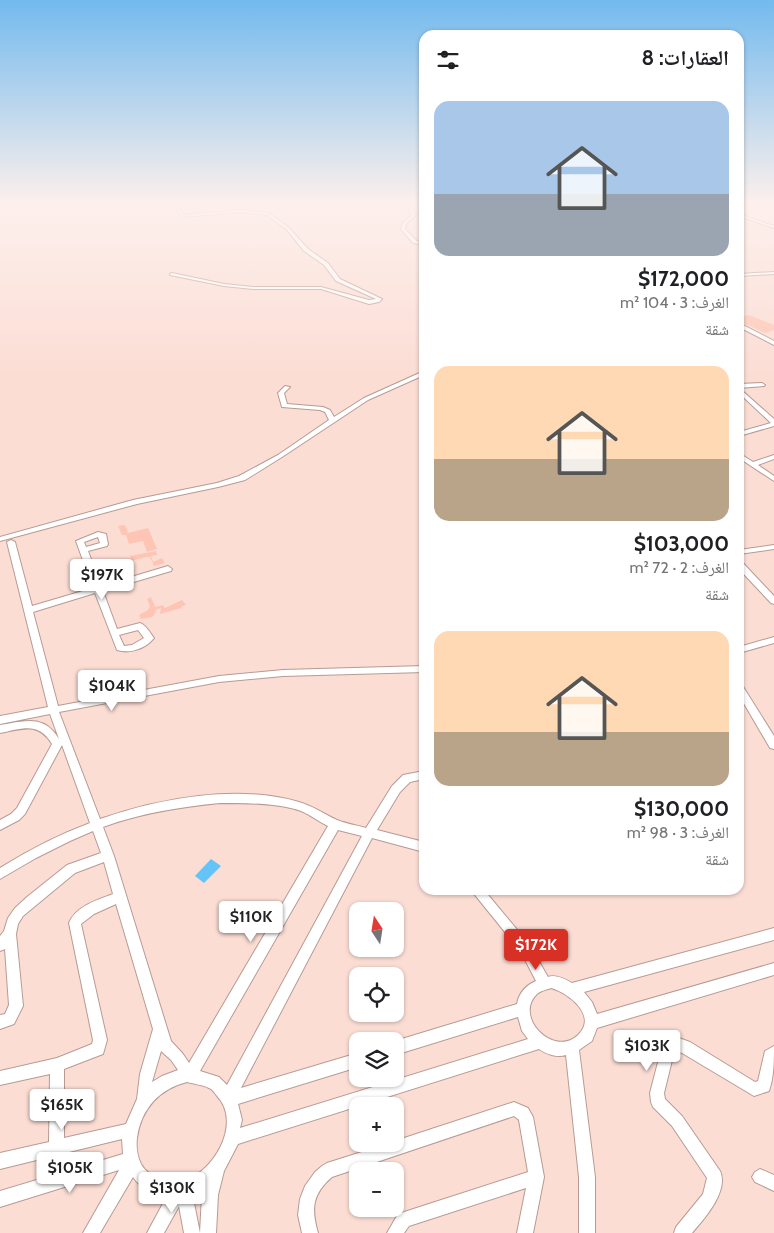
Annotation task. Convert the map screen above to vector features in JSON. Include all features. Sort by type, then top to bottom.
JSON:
[{"type":"street","points":[[172,274],[224,285],[253,288],[321,288],[369,302],[379,299],[338,280],[324,263]]},
{"type":"street","points":[[744,275],[774,273]]},
{"type":"street","points":[[744,327],[774,343]]},
{"type":"street","points":[[189,1075],[183,1063],[165,1045],[98,825],[54,711],[29,610],[5,540],[136,502],[234,481],[280,456],[366,399],[419,375]]},
{"type":"street","points":[[744,386],[762,385]]},
{"type":"street","points":[[287,387],[281,392],[284,406],[321,408],[328,411],[332,421]]},
{"type":"street","points":[[744,395],[774,423],[744,432]]},
{"type":"street","points":[[744,458],[774,479]]},
{"type":"street","points":[[753,464],[774,458]]},
{"type":"street","points":[[744,551],[774,547]]},
{"type":"street","points":[[84,550],[114,633]]},
{"type":"street","points":[[29,610],[168,569]]},
{"type":"street","points":[[744,569],[774,601]]},
{"type":"street","points":[[764,590],[774,589]]},
{"type":"street","points":[[744,650],[774,640]]},
{"type":"street","points":[[0,720],[186,684],[239,677],[302,672],[419,669]]},
{"type":"street","points":[[744,695],[774,745]]},
{"type":"street","points":[[0,730],[29,724],[38,725],[45,728],[57,744],[25,804],[15,817],[0,825]]},
{"type":"street","points":[[229,1098],[369,833],[399,784],[412,776],[419,775]]},
{"type":"street","points":[[0,874],[52,843],[98,825],[164,805],[191,801],[224,799],[263,800],[298,805],[335,825],[419,846]]},
{"type":"street","points":[[189,1075],[335,825]]},
{"type":"street","points":[[0,1022],[9,1019],[16,1006],[10,934],[12,922],[19,912],[71,870],[108,856]]},
{"type":"street","points":[[481,895],[525,948],[544,983]]},
{"type":"street","points":[[0,1078],[57,1065],[98,1049],[101,1044],[75,923],[89,909],[120,897]]},
{"type":"street","points":[[0,945],[10,934]]},
{"type":"street","points":[[573,989],[774,934]]},
{"type":"street","points":[[590,1022],[774,969]]},
{"type":"street","points":[[544,983],[558,983],[573,989],[584,1000],[590,1015],[590,1022],[585,1037],[572,1047],[555,1049],[539,1042],[525,1023],[523,1008],[527,995],[537,986],[544,983]]},
{"type":"street","points":[[404,1045],[523,1008]]},
{"type":"street","points":[[144,1101],[143,1088],[146,1074],[160,1030]]},
{"type":"street","points":[[233,1138],[539,1042]]},
{"type":"street","points":[[682,1233],[706,1203],[716,1176],[677,1121],[661,1106],[657,1098],[668,1048],[676,1044],[685,1047],[754,1089],[764,1086],[770,1056],[774,1053]]},
{"type":"street","points":[[572,1047],[587,1177],[587,1233]]},
{"type":"street","points":[[229,1098],[349,1063]]},
{"type":"street","points":[[56,1148],[57,1065]]},
{"type":"street","points":[[189,1075],[213,1081],[229,1098],[235,1117],[233,1138],[230,1148],[217,1168],[201,1181],[181,1189],[159,1188],[143,1178],[132,1161],[130,1130],[144,1101],[159,1086],[173,1079],[189,1075]]},
{"type":"street","points":[[310,1233],[305,1219],[307,1200],[314,1183],[327,1171],[509,1110],[518,1110],[526,1117],[536,1177],[525,1233]]},
{"type":"street","points":[[0,1162],[130,1130]]},
{"type":"street","points":[[0,1199],[132,1161]]},
{"type":"street","points":[[91,1233],[132,1161]]},
{"type":"street","points":[[208,1233],[210,1195],[217,1168]]},
{"type":"street","points":[[395,1233],[404,1220],[536,1177]]},
{"type":"street","points":[[155,1233],[181,1189]]},
{"type":"street","points":[[181,1189],[192,1233]]},
{"type":"shaded area","points":[[749,315],[774,325],[774,330],[765,333],[744,323],[744,316]]},
{"type":"shaded area","points":[[125,525],[128,533],[148,528],[157,549],[147,552],[143,541],[129,544],[126,535],[122,535],[118,526]]},
{"type":"shaded area","points":[[156,551],[157,555],[151,556],[153,562],[162,558],[165,563],[154,566],[150,557],[146,557],[108,567],[112,573],[99,576],[96,567],[131,558],[130,556]]},
{"type":"shaded area","points":[[151,597],[155,607],[163,605],[165,608],[182,600],[186,605],[160,614],[161,608],[155,610],[156,612],[152,617],[141,619],[139,615],[148,610],[150,606],[147,599]]},
{"type":"water","points":[[211,859],[221,866],[204,883],[195,876]]}]
